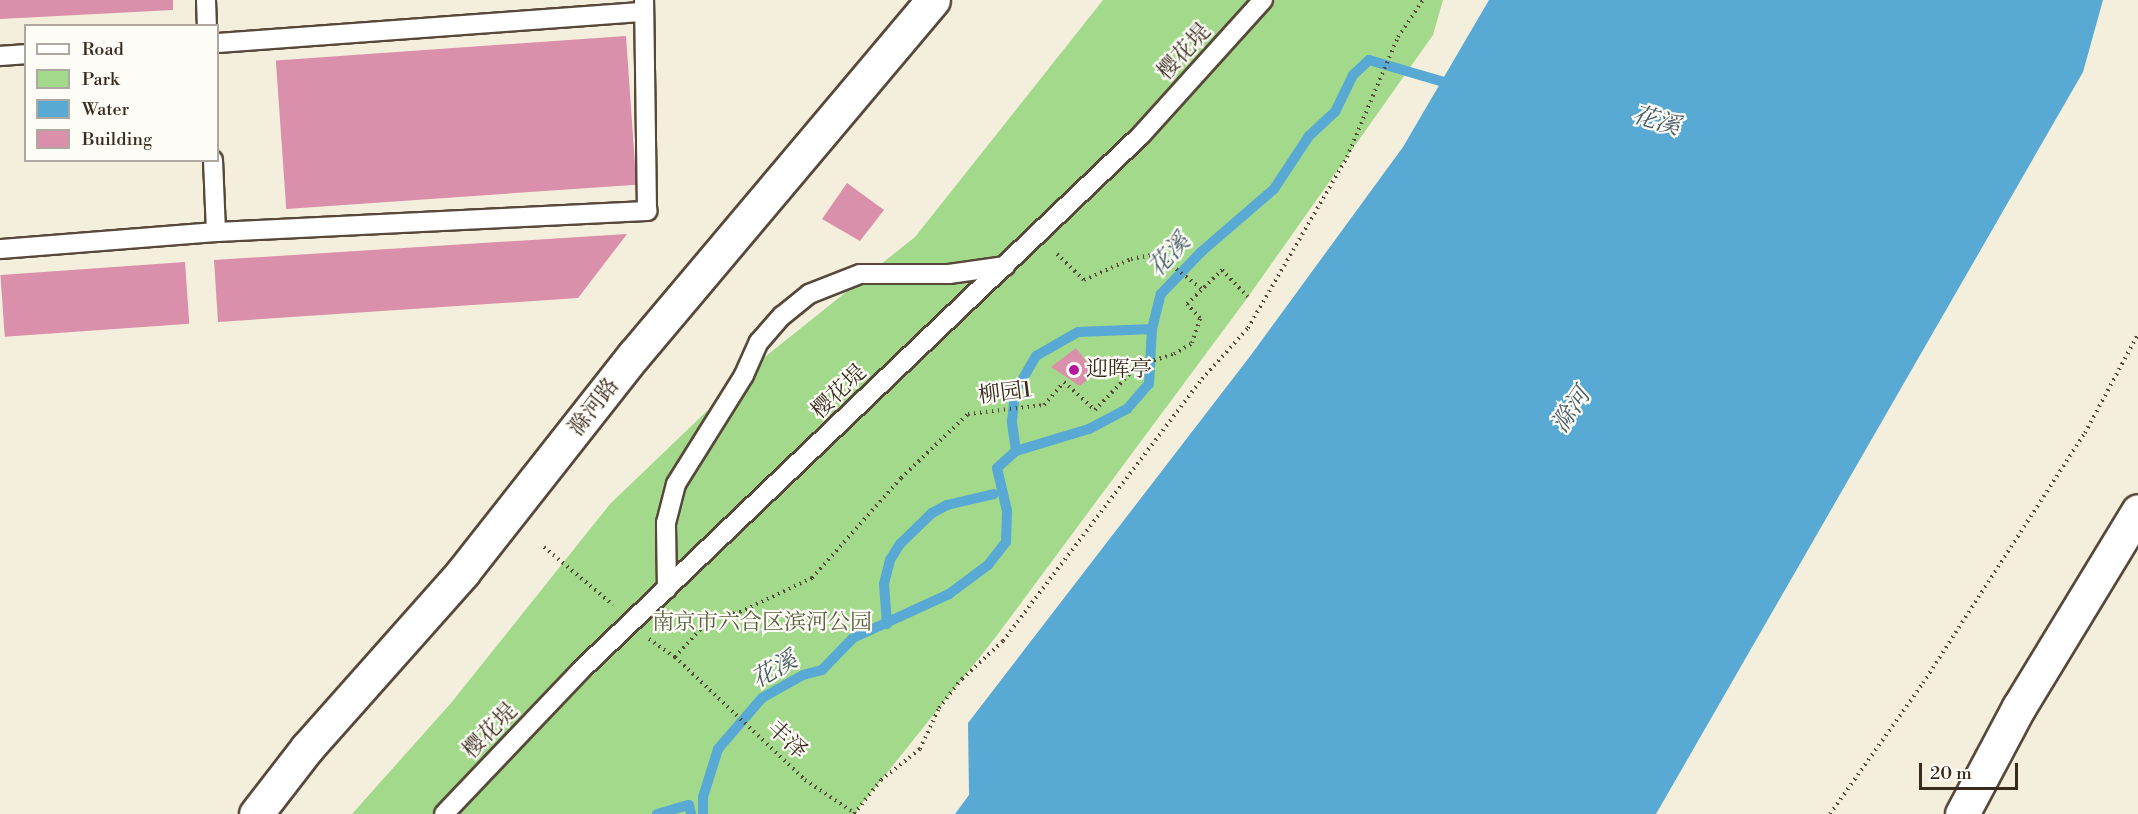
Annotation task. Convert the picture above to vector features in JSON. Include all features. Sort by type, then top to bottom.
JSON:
[{"type":"street","name":"滁河路","points":[[256,814],[307,748],[463,572],[634,356],[933,0]]},
{"type":"street","points":[[1962,814],[2019,707],[2138,511]]},
{"type":"lane","points":[[206,0],[207,24]]},
{"type":"lane","name":"樱花堤","points":[[444,814],[581,670],[1141,135],[1263,0]]},
{"type":"lane","points":[[0,249],[216,232],[647,211],[644,6],[219,43]]},
{"type":"lane","points":[[0,56],[24,54]]},
{"type":"lane","points":[[213,162],[216,232]]},
{"type":"lane","points":[[667,589],[666,523],[676,483],[744,375],[759,342],[782,316],[809,294],[860,274],[949,274],[1005,266]]},
{"type":"path","points":[[855,814],[880,780],[920,748],[939,708],[962,679],[1003,641],[1202,379],[1248,328],[1342,167],[1398,38],[1423,0]]},
{"type":"path","points":[[1057,254],[1084,280],[1131,259],[1152,255],[1162,258],[1202,289]]},
{"type":"path","name":"柳园1","points":[[675,657],[710,619],[740,612],[812,578],[902,478],[968,414],[1027,409],[1044,405],[1064,382],[1095,410],[1137,366],[1174,354],[1192,343],[1200,318],[1187,304],[1222,270],[1248,297]]},
{"type":"path","points":[[1830,814],[1923,683],[2085,433],[2138,334]]},
{"type":"path","name":"丰泽","points":[[693,676],[805,780],[855,814]]},
{"type":"green space","name":"南京市六合区滨河公园","points":[[1103,0],[1443,0],[1433,35],[1248,297],[995,638],[854,814],[352,814],[451,703],[610,504],[756,364],[915,237]]},
{"type":"water","name":"滁河","points":[[1489,0],[2103,0],[2083,72],[1656,814],[955,814],[969,795],[968,723],[1251,355],[1403,147]]},
{"type":"building","points":[[0,0],[173,0],[173,10],[0,19]]},
{"type":"building","points":[[626,36],[636,185],[286,209],[276,60]]},
{"type":"building","points":[[847,183],[884,210],[860,241],[822,219]]},
{"type":"building","points":[[627,234],[578,298],[218,322],[214,260]]},
{"type":"building","points":[[185,262],[189,324],[5,337],[0,275]]},
{"type":"building","name":"迎晖亭","points":[[1076,348],[1095,373],[1080,386],[1051,367]]},
{"type":"waterway","name":"花溪","points":[[703,814],[703,797],[718,749],[762,698],[803,675],[822,670],[853,638],[949,594],[988,565],[1006,542],[1007,511],[997,468],[1016,451],[1089,429],[1127,409],[1149,384],[1152,329],[1161,294],[1201,252],[1274,189],[1309,136],[1335,112],[1353,75],[1369,60],[1454,85]]},
{"type":"waterway","points":[[1016,451],[1012,421],[1015,392],[1036,356],[1078,332],[1152,329]]},
{"type":"waterway","points":[[887,624],[884,584],[890,560],[900,544],[932,513],[947,505],[994,494]]},
{"type":"waterway","points":[[657,814],[689,805],[691,814]]},
{"type":"place","name":"迎晖亭","points":[[1074,370]]}]
